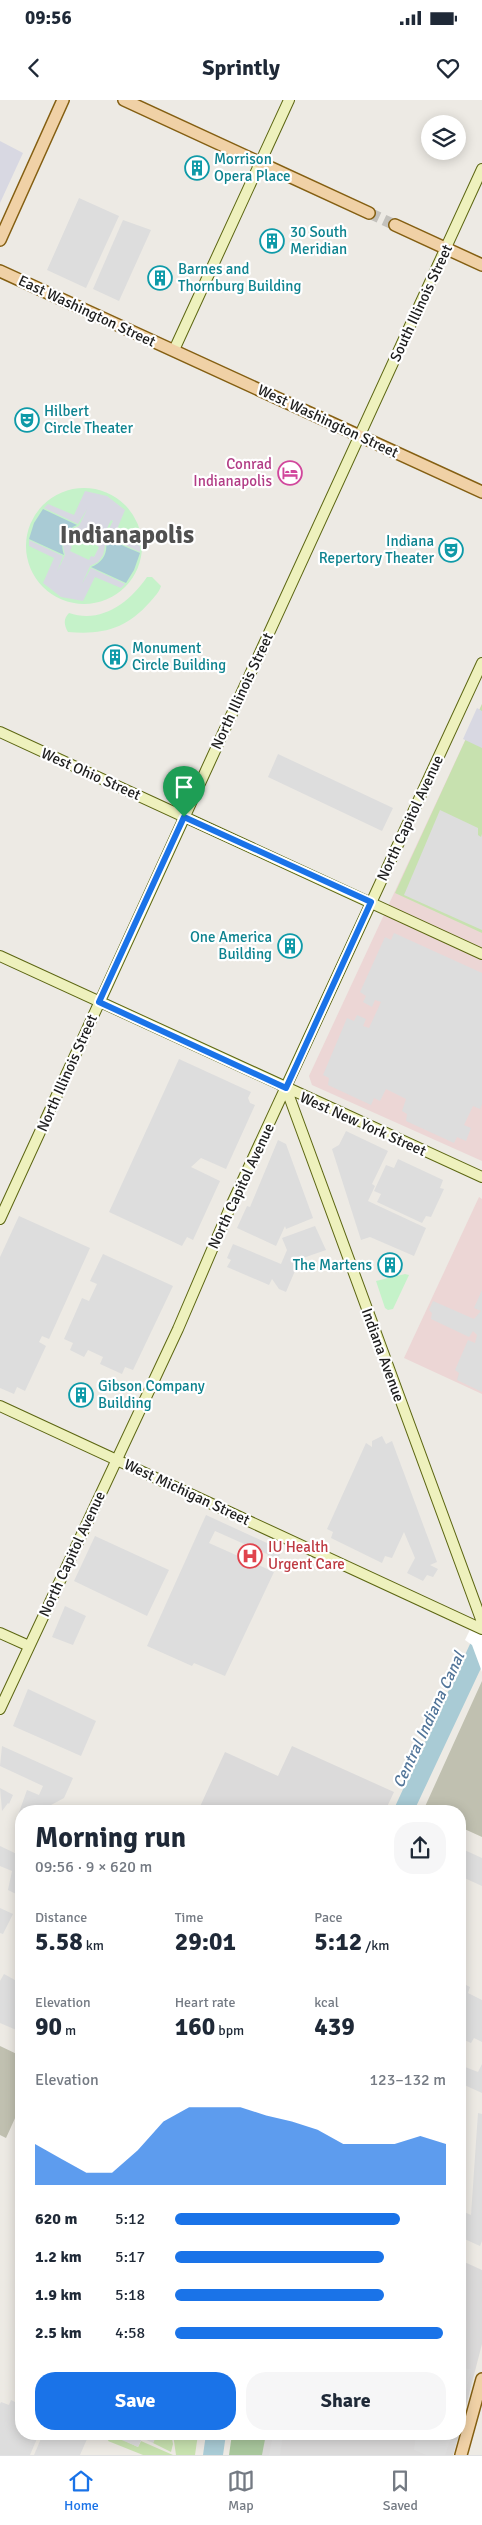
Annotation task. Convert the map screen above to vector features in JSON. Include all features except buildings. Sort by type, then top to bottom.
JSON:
[{"type":"main road","points":[[0,240],[63,100]]},
{"type":"main road","points":[[124,100],[369,213]]},
{"type":"main road","points":[[174,350],[289,100]]},
{"type":"main road","name":"South Illinois Street","points":[[359,436],[482,169]]},
{"type":"main road","points":[[395,225],[482,265]]},
{"type":"main road","name":"East Washington Street","points":[[0,271],[174,350]]},
{"type":"main road","name":"West Washington Street","points":[[174,350],[482,492]]},
{"type":"main road","name":"North Illinois Street","points":[[0,1219],[359,436]]},
{"type":"main road","name":"North Capitol Avenue","points":[[0,1709],[196,1290],[219,1232],[482,663]]},
{"type":"main road","name":"West Ohio Street","points":[[0,732],[482,954]]},
{"type":"main road","name":"West New York Street","points":[[0,956],[482,1178]]},
{"type":"main road","name":"Indiana Avenue","points":[[286,1088],[479,1622]]},
{"type":"main road","name":"West Michigan Street","points":[[0,1406],[115,1460],[479,1622]]},
{"type":"main road","points":[[0,1633],[29,1646]]},
{"type":"main road","points":[[466,2437],[482,2378]]},
{"type":"main road","points":[[461,2455],[465,2440]]},
{"type":"shaded area","points":[[0,141],[23,153],[0,203]]},
{"type":"shaded area","points":[[79,198],[119,216],[86,288],[47,270]]},
{"type":"shaded area","points":[[123,220],[151,230],[119,301],[93,289]]},
{"type":"shaded area","points":[[85,491],[107,496],[125,510],[115,534],[140,546],[140,552],[105,536],[113,521],[111,520],[103,537],[105,546],[103,555],[98,562],[90,566],[82,584],[91,568],[125,584],[121,588],[95,577],[83,601],[61,597],[43,583],[54,558],[29,546],[29,540],[63,556],[57,572],[65,555],[63,546],[65,537],[71,530],[79,526],[87,509],[78,524],[44,508],[48,504],[74,515]],"holes":[[[79,532],[98,541],[96,545],[99,547],[94,557],[91,556],[89,560],[70,551],[72,547],[70,545],[74,536],[77,536]]]},
{"type":"shaded area","points":[[482,704],[482,1161],[312,1085],[309,1076]]},
{"type":"shaded area","points":[[477,708],[482,711],[482,748],[463,739]]},
{"type":"shaded area","points":[[278,754],[393,808],[382,831],[268,777]]},
{"type":"shaded area","points":[[440,810],[478,828],[478,835],[481,837],[482,834],[482,930],[404,895]]},
{"type":"shaded area","points":[[394,933],[482,973],[482,1104],[480,1109],[473,1106],[464,1125],[471,1128],[466,1141],[457,1137],[454,1143],[406,1121],[407,1114],[402,1111],[406,1099],[386,1089],[380,1101],[374,1098],[371,1105],[328,1085],[329,1078],[323,1075],[347,1018],[354,1021],[357,1015],[366,1019],[363,1026],[369,1028],[381,1002],[375,1000],[372,1007],[363,1002],[366,996],[360,992],[385,937],[391,940]]},
{"type":"shaded area","points":[[179,1059],[251,1092],[248,1098],[250,1103],[255,1105],[226,1169],[201,1158],[191,1167],[220,1181],[193,1240],[187,1237],[182,1246],[109,1212]]},
{"type":"shaded area","points":[[346,1131],[388,1151],[372,1184],[375,1186],[368,1201],[426,1228],[414,1256],[370,1237],[361,1240],[332,1149],[339,1145]]},
{"type":"shaded area","points":[[278,1140],[286,1144],[313,1218],[286,1229],[285,1226],[276,1246],[237,1228],[247,1206],[250,1207]]},
{"type":"shaded area","points":[[398,1159],[443,1180],[440,1188],[444,1189],[431,1217],[426,1216],[422,1223],[377,1202],[381,1194],[374,1191],[386,1165],[394,1168]]},
{"type":"shaded area","points":[[479,1197],[482,1199],[482,1394],[404,1358]]},
{"type":"shaded area","points":[[19,1216],[90,1248],[49,1339],[42,1336],[39,1342],[46,1346],[25,1391],[17,1387],[14,1394],[0,1388],[0,1257]]},
{"type":"shaded area","points":[[315,1226],[326,1250],[300,1259],[286,1292],[279,1289],[272,1279],[269,1285],[227,1267],[231,1260],[227,1258],[233,1244],[281,1264],[287,1250],[282,1238]]},
{"type":"shaded area","points":[[103,1254],[173,1286],[133,1370],[125,1367],[122,1374],[100,1364],[103,1357],[88,1350],[84,1357],[70,1350],[73,1343],[64,1339],[82,1298],[89,1301],[97,1284],[90,1281]]},
{"type":"shaded area","points":[[482,1290],[482,1392],[457,1380],[459,1373],[455,1370],[468,1340],[475,1343],[477,1335],[473,1331],[469,1337],[431,1319],[432,1313],[429,1310],[433,1301],[474,1319],[481,1311],[474,1308]]},
{"type":"shaded area","points":[[382,1436],[386,1444],[392,1441],[437,1562],[430,1565],[438,1569],[433,1577],[427,1575],[423,1581],[407,1573],[415,1558],[404,1532],[392,1558],[385,1556],[382,1563],[331,1538],[333,1532],[327,1529],[366,1443],[372,1447],[372,1441]]},
{"type":"shaded area","points":[[206,1515],[282,1550],[278,1559],[215,1531],[209,1543],[274,1572],[225,1676],[194,1663],[192,1666],[147,1646]]},
{"type":"shaded area","points":[[95,1536],[169,1570],[147,1616],[74,1581]]},
{"type":"shaded area","points":[[65,1606],[86,1616],[73,1645],[52,1637]]},
{"type":"shaded area","points":[[482,1681],[482,1837],[466,1830],[466,1805],[426,1805]]},
{"type":"shaded area","points":[[28,1689],[96,1721],[81,1756],[13,1726]]},
{"type":"shaded area","points":[[2,1746],[73,1778],[64,1798],[51,1805],[22,1805],[27,1790],[39,1795],[43,1786],[0,1766]]},
{"type":"shaded area","points":[[292,1746],[394,1792],[388,1805],[201,1805],[225,1752],[278,1776]]},
{"type":"shaded area","points":[[0,1788],[13,1795],[9,1804],[2,1811]]},
{"type":"shaded area","points":[[0,1846],[15,1853],[15,1894],[8,1890],[12,1871],[0,1866]]},
{"type":"shaded area","points":[[466,1851],[482,1858],[482,1886],[466,1879]]},
{"type":"shaded area","points":[[0,1908],[13,1914],[3,1934],[0,1933]]},
{"type":"shaded area","points":[[4,1974],[15,1980],[15,2029],[0,2023],[0,1981]]},
{"type":"shaded area","points":[[466,1985],[470,1987],[468,1993],[482,2000],[482,2042],[474,2038],[471,2043],[466,2041]]},
{"type":"shaded area","points":[[0,2046],[15,2053],[15,2118],[6,2138],[0,2135]]},
{"type":"shaded area","points":[[482,2064],[482,2093],[466,2086],[466,2067],[478,2072]]},
{"type":"shaded area","points":[[478,2113],[482,2114],[482,2241],[480,2246],[466,2240],[466,2213],[471,2215]]},
{"type":"shaded area","points":[[466,2263],[482,2270],[482,2344],[466,2406]]},
{"type":"shaded area","points":[[466,2369],[471,2369],[466,2392]]},
{"type":"shaded area","points":[[11,2400],[15,2402],[15,2440],[36,2440],[30,2455],[0,2455],[0,2404],[1,2402],[9,2405]]},
{"type":"shaded area","points":[[40,2440],[87,2440],[80,2455],[34,2455]]},
{"type":"shaded area","points":[[122,2440],[141,2440],[138,2447]]},
{"type":"shaded area","points":[[232,2440],[457,2440],[453,2455],[230,2455]]},
{"type":"shaded area","points":[[272,2440],[282,2440],[280,2455],[269,2455]]},
{"type":"shaded area","points":[[415,2440],[450,2440],[445,2455],[426,2455],[414,2450]]},
{"type":"green space","points":[[84,488],[106,492],[125,505],[138,524],[142,546],[138,568],[125,587],[106,600],[84,604],[62,600],[43,587],[30,568],[26,546],[30,524],[43,505],[62,492]]},
{"type":"green space","points":[[147,577],[152,577],[161,586],[150,602],[132,618],[123,624],[103,631],[68,632],[65,622],[69,613],[92,616],[113,609],[132,595]]},
{"type":"green space","points":[[482,704],[482,933],[395,893]]},
{"type":"green space","points":[[405,1274],[409,1275],[393,1309],[388,1310],[385,1308],[376,1281]]},
{"type":"green space","points":[[123,2440],[138,2447],[141,2441],[173,2455],[143,2455],[108,2441]]},
{"type":"green space","points":[[154,2440],[172,2440],[171,2452],[153,2443]]},
{"type":"green space","points":[[174,2440],[197,2440],[195,2455],[176,2455]]},
{"type":"green space","points":[[231,2440],[265,2440],[262,2455],[229,2455]]},
{"type":"water","points":[[43,509],[77,525],[69,530],[64,537],[62,545],[64,555],[29,539],[34,523]]},
{"type":"water","points":[[105,538],[140,553],[134,570],[126,583],[91,567],[102,559],[106,552]]},
{"type":"water","name":"Central Indiana Canal","points":[[482,1618],[482,1666],[417,1805],[396,1805]]},
{"type":"water","points":[[205,2440],[225,2440],[223,2455],[203,2455]]},
{"type":"pier","points":[[482,1605],[482,1672],[472,1645],[465,1640]]},
{"type":"tunnel","points":[[369,213],[395,225]]},
{"type":"place","name":"Morrison Opera Place","points":[[197,168]]},
{"type":"place","name":"30 South Meridian","points":[[272,241]]},
{"type":"place","name":"Barnes and Thornburg Building","points":[[160,278]]},
{"type":"place","name":"Hilbert Circle Theater","points":[[27,420]]},
{"type":"place","name":"Conrad Indianapolis","points":[[290,473]]},
{"type":"place","name":"Indiana Repertory Theater","points":[[451,550]]},
{"type":"place","name":"Monument Circle Building","points":[[115,657]]},
{"type":"place","name":"One America Building","points":[[290,946]]},
{"type":"place","name":"The Martens","points":[[390,1265]]},
{"type":"place","name":"Gibson Company Building","points":[[81,1395]]},
{"type":"place","name":"IU Health Urgent Care","points":[[250,1556]]},
{"type":"district","name":"Indianapolis","points":[[127,534]]},
{"type":"route","points":[[184,817],[371,902],[286,1088],[99,1002],[184,817]]}]
